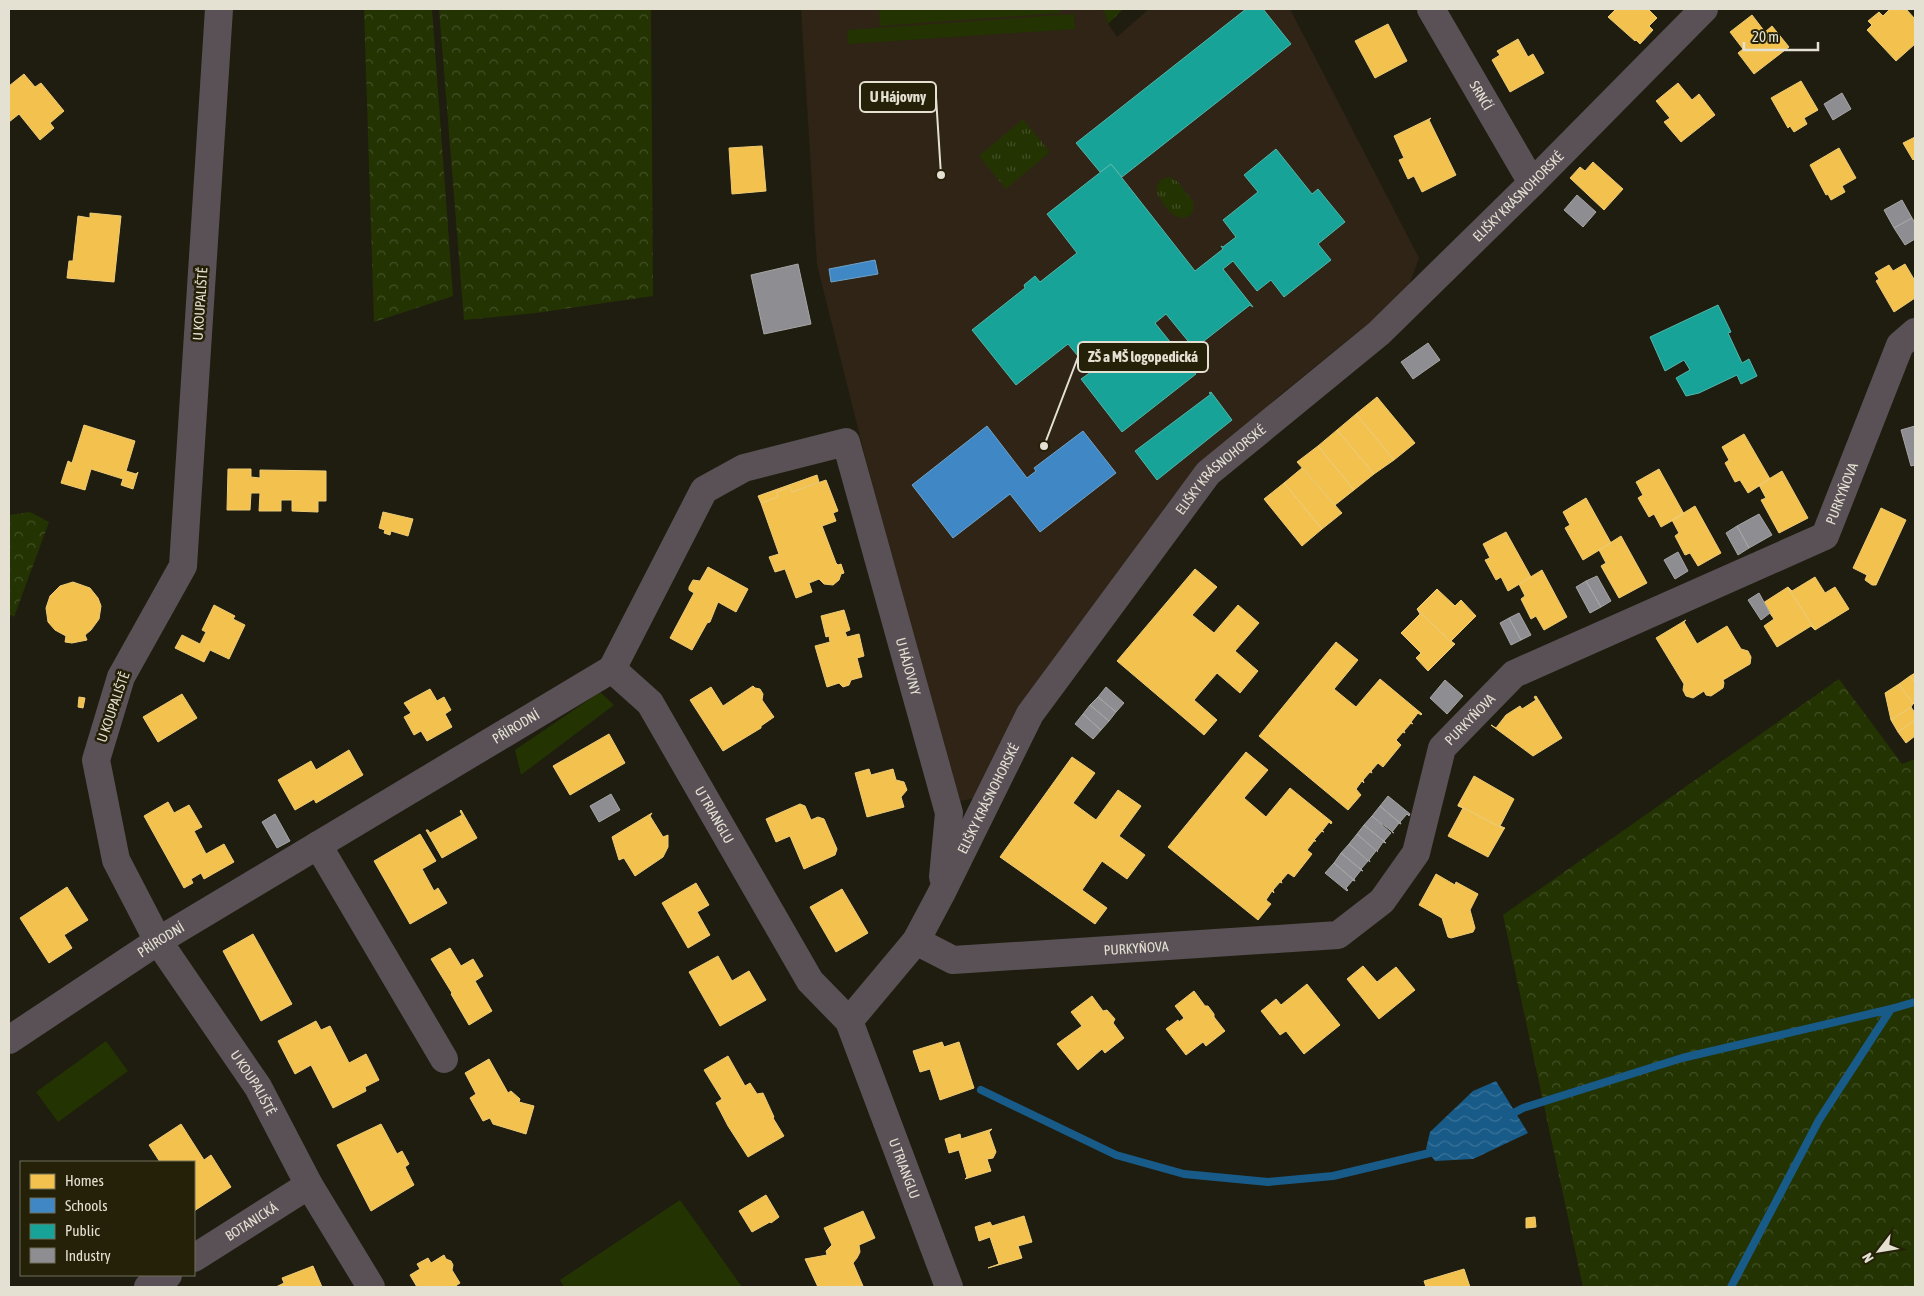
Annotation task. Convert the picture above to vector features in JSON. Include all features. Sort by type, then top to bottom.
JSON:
[{"type":"street","name":"U KOUPALIŠTĚ","points":[[218,9],[183,566],[121,677],[96,760],[116,860],[158,941],[258,1087],[309,1185],[370,1287]]},
{"type":"street","name":"SRNČÍ","points":[[1430,9],[1532,183]]},
{"type":"street","name":"ELIŠKY KRÁSNOHORSKÉ","points":[[849,1021],[916,941],[1030,714],[1208,473],[1379,333],[1532,183],[1704,9]]},
{"type":"street","name":"PURKYŇOVA","points":[[916,941],[953,960],[1338,935],[1382,901],[1416,854],[1442,748],[1514,674],[1825,536],[1900,345],[1915,332]]},
{"type":"street","name":"U HÁJOVNY","points":[[612,669],[704,490],[744,468],[846,442],[949,813],[941,894]]},
{"type":"street","name":"PŘÍRODNÍ","points":[[9,1040],[158,941],[612,669]]},
{"type":"street","name":"U TRIANGLU","points":[[612,669],[650,703],[810,981],[849,1021],[949,1287]]},
{"type":"street","points":[[318,845],[444,1059]]},
{"type":"street","name":"BOTANICKÁ","points":[[195,1257],[309,1185]]},
{"type":"street","points":[[148,1287],[166,1276]]},
{"type":"shaded area","points":[[801,9],[1103,9],[1108,24],[1117,37],[1149,9],[1290,9],[1419,258],[1406,293],[1279,396],[1173,496],[1029,696],[976,798],[960,801],[878,508],[817,265]]},
{"type":"green space","points":[[364,9],[432,9],[453,296],[374,322]]},
{"type":"green space","points":[[439,9],[651,9],[653,296],[536,313],[464,320]]},
{"type":"green space","points":[[879,9],[1060,9],[1060,13],[880,26]]},
{"type":"green space","points":[[1103,9],[1123,9],[1108,24]]},
{"type":"green space","points":[[1074,14],[1075,29],[848,44],[847,30]]},
{"type":"green space","points":[[1023,119],[1050,152],[1006,189],[979,156]]},
{"type":"green space","points":[[1170,177],[1178,182],[1194,203],[1193,212],[1188,217],[1177,217],[1167,209],[1157,193],[1159,182]]},
{"type":"green space","points":[[30,512],[49,522],[14,617],[9,614],[9,515]]},
{"type":"green space","points":[[1839,679],[1902,764],[1915,759],[1915,1287],[1583,1287],[1503,915]]},
{"type":"green space","points":[[600,692],[614,705],[521,775],[515,750]]},
{"type":"green space","points":[[106,1041],[128,1071],[58,1122],[36,1092]]},
{"type":"green space","points":[[680,1200],[742,1287],[564,1287],[560,1280]]},
{"type":"water","points":[[1496,1081],[1528,1133],[1473,1159],[1435,1161],[1426,1149],[1430,1132],[1473,1091]]},
{"type":"building: Homes","points":[[1616,9],[1648,9],[1657,18],[1649,26],[1653,30],[1640,44],[1608,17]]},
{"type":"building: Homes","points":[[1890,9],[1906,9],[1915,19],[1915,44],[1896,61],[1867,30],[1872,25],[1868,21],[1879,12],[1883,16]]},
{"type":"building: Homes","points":[[1752,15],[1765,32],[1772,26],[1789,47],[1754,74],[1738,53],[1743,49],[1730,32]]},
{"type":"building: Homes","points":[[1388,24],[1407,61],[1375,78],[1355,41]]},
{"type":"building: Homes","points":[[1518,39],[1528,57],[1533,54],[1544,73],[1510,92],[1492,60],[1500,55],[1497,51]]},
{"type":"building: Homes","points":[[24,74],[35,87],[41,83],[64,111],[50,123],[54,128],[40,140],[19,114],[9,122],[9,86]]},
{"type":"building: Homes","points":[[1801,81],[1818,110],[1804,118],[1807,124],[1794,132],[1790,126],[1788,128],[1771,98]]},
{"type":"building: Homes","points":[[1678,83],[1692,100],[1699,94],[1715,115],[1681,142],[1664,122],[1670,118],[1656,101]]},
{"type":"building: Homes","points":[[1431,118],[1429,120],[1456,175],[1422,192],[1414,176],[1408,179],[1399,160],[1404,158],[1394,136]]},
{"type":"building: Homes","points":[[1915,137],[1915,158],[1913,160],[1903,143]]},
{"type":"building: Homes","points":[[762,146],[766,191],[732,194],[729,148]]},
{"type":"building: Homes","points":[[1839,148],[1856,178],[1842,186],[1845,192],[1831,200],[1828,194],[1826,195],[1810,165]]},
{"type":"building: Homes","points":[[1593,162],[1623,189],[1604,210],[1570,178],[1580,167],[1585,171]]},
{"type":"building: Homes","points":[[90,213],[121,216],[114,282],[67,278],[69,261],[73,261],[78,216],[90,218]]},
{"type":"building: Homes","points":[[1905,264],[1915,281],[1915,298],[1894,312],[1876,281],[1879,279],[1875,273],[1889,265],[1893,271]]},
{"type":"building: Homes","points":[[1377,397],[1415,443],[1394,460],[1356,414]]},
{"type":"building: Homes","points":[[1356,414],[1394,460],[1374,474],[1337,430]]},
{"type":"building: Homes","points":[[84,425],[135,441],[126,471],[136,474],[138,472],[133,489],[121,485],[123,479],[91,469],[85,490],[61,483],[68,461],[72,463]]},
{"type":"building: Homes","points":[[1337,430],[1374,474],[1354,490],[1318,446]]},
{"type":"building: Homes","points":[[1744,434],[1770,479],[1748,493],[1740,480],[1735,482],[1725,463],[1729,460],[1722,447]]},
{"type":"building: Homes","points":[[1318,446],[1354,490],[1335,505],[1297,462]]},
{"type":"building: Homes","points":[[1302,468],[1342,513],[1322,529],[1284,483]]},
{"type":"building: Homes","points":[[228,469],[251,469],[251,477],[260,478],[260,470],[326,471],[326,501],[318,501],[318,512],[292,511],[292,500],[281,500],[281,511],[259,511],[260,493],[251,493],[250,510],[227,510]]},
{"type":"building: Homes","points":[[1659,469],[1684,514],[1661,527],[1654,514],[1649,517],[1638,498],[1643,495],[1636,482]]},
{"type":"building: Homes","points":[[1782,471],[1808,518],[1779,533],[1761,500],[1766,498],[1759,485]]},
{"type":"building: Homes","points":[[817,475],[819,482],[792,492],[790,487],[777,492],[778,497],[761,503],[758,496]]},
{"type":"building: Homes","points":[[826,480],[838,511],[833,513],[836,521],[822,526],[836,563],[838,565],[841,564],[844,573],[841,574],[839,580],[833,585],[824,584],[819,579],[809,583],[812,592],[796,598],[785,569],[775,572],[769,557],[779,554],[761,503],[778,497],[777,492],[790,487],[792,492]]},
{"type":"building: Homes","points":[[1284,483],[1322,529],[1302,546],[1264,499]]},
{"type":"building: Homes","points":[[1586,498],[1611,543],[1583,560],[1565,528],[1570,525],[1563,512]]},
{"type":"building: Homes","points":[[1695,506],[1721,553],[1698,566],[1690,553],[1685,555],[1675,536],[1679,533],[1672,520]]},
{"type":"building: Homes","points":[[1881,508],[1906,520],[1876,585],[1872,585],[1865,580],[1867,575],[1853,568]]},
{"type":"building: Homes","points":[[383,512],[413,519],[408,536],[391,531],[390,535],[384,533],[385,530],[379,528]]},
{"type":"building: Homes","points":[[1506,532],[1531,577],[1508,591],[1501,577],[1496,580],[1485,560],[1490,558],[1483,544]]},
{"type":"building: Homes","points":[[1621,536],[1647,583],[1619,598],[1601,566],[1606,563],[1599,550]]},
{"type":"building: Homes","points":[[708,567],[748,589],[736,612],[718,602],[710,622],[707,623],[692,650],[670,638],[694,593],[689,590],[689,587],[693,580],[700,581]]},
{"type":"building: Homes","points":[[1195,569],[1217,587],[1192,615],[1214,633],[1238,605],[1259,623],[1235,651],[1258,671],[1240,693],[1217,673],[1194,700],[1217,720],[1204,735],[1117,661]]},
{"type":"building: Homes","points":[[1542,570],[1567,617],[1544,630],[1536,616],[1531,619],[1521,599],[1525,596],[1519,584]]},
{"type":"building: Homes","points":[[1815,577],[1825,593],[1835,587],[1849,609],[1815,630],[1788,587],[1792,591]]},
{"type":"building: Homes","points":[[73,582],[90,588],[98,598],[101,606],[99,619],[85,635],[87,640],[72,643],[65,642],[66,636],[55,630],[48,622],[46,608],[50,596],[60,586]]},
{"type":"building: Homes","points":[[1788,587],[1815,630],[1811,626],[1777,647],[1764,626],[1774,619],[1763,603]]},
{"type":"building: Homes","points":[[1437,589],[1455,606],[1461,600],[1476,616],[1451,641],[1454,645],[1417,609]]},
{"type":"building: Homes","points":[[214,605],[235,616],[233,619],[245,625],[229,659],[210,650],[204,662],[175,648],[182,635],[200,644],[206,632],[202,630]]},
{"type":"building: Homes","points":[[1417,609],[1454,645],[1428,671],[1416,658],[1421,653],[1401,633],[1420,614]]},
{"type":"building: Homes","points":[[844,610],[850,630],[845,632],[847,637],[859,634],[864,656],[857,658],[862,677],[851,680],[849,685],[843,687],[839,683],[827,687],[815,646],[830,642],[829,636],[826,637],[821,616]]},
{"type":"building: Homes","points":[[1686,620],[1684,622],[1697,644],[1727,626],[1741,649],[1748,651],[1751,657],[1750,664],[1723,680],[1723,688],[1711,696],[1706,695],[1704,691],[1693,698],[1686,696],[1683,690],[1684,684],[1656,638]]},
{"type":"building: Homes","points":[[1336,642],[1358,660],[1334,689],[1356,707],[1380,679],[1422,714],[1418,713],[1411,722],[1413,724],[1411,723],[1404,731],[1405,733],[1403,732],[1396,740],[1401,745],[1383,767],[1378,763],[1371,771],[1372,773],[1370,772],[1363,780],[1364,783],[1362,781],[1356,789],[1361,795],[1348,810],[1259,736]]},
{"type":"building: Homes","points":[[1915,673],[1915,683],[1910,676]]},
{"type":"building: Homes","points":[[1910,676],[1915,683],[1915,702],[1913,704],[1899,684]]},
{"type":"building: Homes","points":[[1899,684],[1913,704],[1891,720],[1885,693]]},
{"type":"building: Homes","points":[[753,686],[760,689],[763,694],[762,700],[774,717],[761,726],[761,728],[723,751],[690,700],[711,687],[723,706]]},
{"type":"building: Homes","points":[[430,689],[437,701],[444,697],[451,710],[445,714],[452,727],[427,741],[421,731],[414,735],[404,717],[411,713],[404,703]]},
{"type":"building: Homes","points":[[182,694],[197,718],[158,742],[143,717]]},
{"type":"building: Homes","points":[[1536,696],[1562,738],[1533,756],[1491,725],[1496,728],[1506,715],[1520,706],[1522,709],[1536,700],[1534,697]]},
{"type":"building: Homes","points":[[79,697],[85,698],[83,708],[78,707]]},
{"type":"building: Homes","points":[[1911,707],[1915,713],[1915,720],[1898,732],[1891,720]]},
{"type":"building: Homes","points":[[1915,720],[1915,736],[1906,743],[1898,732]]},
{"type":"building: Homes","points":[[609,734],[625,763],[570,795],[553,766]]},
{"type":"building: Homes","points":[[349,750],[363,775],[316,803],[314,799],[295,810],[278,780],[311,761],[316,770]]},
{"type":"building: Homes","points":[[1246,752],[1268,770],[1244,798],[1266,817],[1290,788],[1332,822],[1331,824],[1329,822],[1314,840],[1316,841],[1307,850],[1312,854],[1294,877],[1288,873],[1281,881],[1282,883],[1280,882],[1273,890],[1274,893],[1272,891],[1266,900],[1271,904],[1258,920],[1168,847]]},
{"type":"building: Homes","points":[[1072,757],[1095,773],[1073,803],[1096,820],[1118,790],[1141,806],[1119,836],[1145,855],[1127,879],[1102,861],[1082,890],[1107,908],[1095,924],[1000,857]]},
{"type":"building: Homes","points":[[869,769],[871,775],[893,769],[896,780],[904,782],[907,790],[901,797],[904,807],[867,817],[855,773]]},
{"type":"building: Homes","points":[[1474,776],[1514,799],[1500,826],[1504,829],[1458,805]]},
{"type":"building: Homes","points":[[168,802],[174,813],[189,805],[202,827],[194,831],[206,854],[224,844],[234,862],[204,879],[201,873],[191,879],[193,883],[184,888],[144,816]]},
{"type":"building: Homes","points":[[800,804],[805,806],[811,820],[818,817],[824,819],[837,849],[835,855],[804,869],[790,836],[776,842],[766,819]]},
{"type":"building: Homes","points":[[1458,805],[1504,829],[1488,857],[1448,836],[1463,808]]},
{"type":"building: Homes","points":[[461,810],[477,838],[442,858],[426,830],[430,833],[462,815]]},
{"type":"building: Homes","points":[[652,813],[650,816],[663,837],[668,835],[668,847],[663,857],[635,876],[624,858],[619,860],[612,837]]},
{"type":"building: Homes","points":[[420,834],[436,861],[422,869],[434,891],[438,888],[447,903],[410,924],[374,861]]},
{"type":"building: Homes","points":[[1436,874],[1455,885],[1456,882],[1478,894],[1470,910],[1475,928],[1473,932],[1451,938],[1448,937],[1442,918],[1419,905]]},
{"type":"building: Homes","points":[[696,883],[709,905],[697,912],[710,935],[688,948],[662,903]]},
{"type":"building: Homes","points":[[67,887],[88,920],[64,935],[72,948],[49,963],[20,918]]},
{"type":"building: Homes","points":[[842,889],[868,933],[836,952],[810,907]]},
{"type":"building: Homes","points":[[253,934],[292,1004],[261,1021],[223,951]]},
{"type":"building: Homes","points":[[450,948],[461,966],[473,959],[483,976],[475,981],[492,1011],[469,1025],[431,959]]},
{"type":"building: Homes","points":[[718,956],[732,981],[749,971],[766,1000],[720,1026],[689,972]]},
{"type":"building: Homes","points":[[1363,966],[1377,982],[1396,967],[1415,990],[1379,1019],[1347,979]]},
{"type":"building: Homes","points":[[1307,984],[1340,1025],[1304,1054],[1286,1031],[1280,1035],[1261,1011],[1276,999],[1281,1005]]},
{"type":"building: Homes","points":[[1194,991],[1205,1006],[1208,1006],[1225,1031],[1206,1046],[1203,1042],[1186,1055],[1166,1029],[1184,1018],[1175,1006]]},
{"type":"building: Homes","points":[[1092,996],[1103,1011],[1107,1010],[1115,1019],[1113,1023],[1124,1038],[1105,1053],[1102,1049],[1078,1070],[1057,1044],[1082,1026],[1071,1012]]},
{"type":"building: Homes","points":[[316,1021],[321,1030],[330,1026],[349,1063],[366,1054],[379,1080],[365,1087],[366,1091],[333,1108],[311,1065],[295,1074],[278,1041]]},
{"type":"building: Homes","points":[[942,1042],[944,1047],[959,1042],[974,1088],[940,1100],[930,1069],[920,1072],[913,1051]]},
{"type":"building: Homes","points":[[728,1056],[745,1086],[750,1083],[757,1094],[763,1093],[773,1118],[784,1136],[748,1157],[716,1103],[722,1099],[704,1070]]},
{"type":"building: Homes","points":[[489,1059],[508,1093],[511,1091],[520,1099],[519,1102],[534,1106],[526,1134],[493,1124],[490,1118],[483,1121],[470,1098],[476,1094],[465,1073]]},
{"type":"building: Homes","points":[[181,1124],[204,1160],[211,1155],[231,1187],[195,1210],[195,1161],[159,1161],[149,1145]]},
{"type":"building: Homes","points":[[381,1124],[397,1154],[402,1151],[409,1164],[405,1167],[414,1185],[371,1211],[337,1145]]},
{"type":"building: Homes","points":[[992,1129],[989,1132],[996,1152],[993,1158],[987,1159],[991,1171],[965,1179],[967,1177],[959,1150],[949,1153],[945,1139],[960,1134],[961,1139]]},
{"type":"building: Homes","points":[[766,1195],[779,1217],[752,1232],[739,1211]]},
{"type":"building: Homes","points":[[863,1211],[875,1238],[859,1245],[860,1252],[853,1263],[863,1286],[818,1287],[805,1259],[827,1255],[826,1251],[832,1245],[824,1228]]},
{"type":"building: Homes","points":[[1024,1216],[1032,1242],[1018,1246],[1022,1258],[988,1268],[999,1264],[990,1237],[979,1241],[975,1227],[990,1222],[992,1226]]},
{"type":"building: Homes","points":[[1535,1217],[1536,1227],[1526,1228],[1526,1218]]},
{"type":"building: Homes","points":[[444,1255],[446,1259],[451,1261],[453,1265],[452,1270],[460,1283],[454,1287],[417,1287],[410,1275],[420,1269],[417,1264],[428,1258],[431,1263]]},
{"type":"building: Homes","points":[[313,1266],[322,1287],[276,1287],[284,1283],[282,1278]]},
{"type":"building: Homes","points":[[1464,1269],[1470,1287],[1426,1287],[1424,1281]]},
{"type":"building: Schools","points":[[875,260],[878,274],[831,282],[829,269]]},
{"type":"building: Schools","points":[[987,426],[1027,478],[1036,471],[1034,468],[1083,431],[1116,473],[1040,532],[1010,494],[953,538],[912,485]]},
{"type":"building: Public","points":[[1246,9],[1263,9],[1291,44],[1122,177],[1111,164],[1100,172],[1076,143]]},
{"type":"building: Public","points":[[1276,149],[1312,194],[1318,189],[1345,222],[1318,244],[1331,260],[1284,297],[1271,280],[1257,291],[1233,261],[1223,269],[1253,307],[1250,305],[1195,348],[1197,352],[1166,314],[1155,323],[1196,374],[1122,432],[1081,379],[1091,372],[1068,344],[1016,385],[972,330],[1025,288],[1024,285],[1035,276],[1040,282],[1077,253],[1047,214],[1111,164],[1195,271],[1223,249],[1221,246],[1223,247],[1236,237],[1223,220],[1258,192],[1244,175]]},
{"type":"building: Public","points":[[1718,305],[1731,332],[1728,333],[1742,363],[1749,359],[1757,376],[1741,384],[1737,375],[1699,393],[1686,396],[1676,378],[1690,370],[1684,360],[1665,371],[1650,337]]},
{"type":"building: Public","points":[[1211,392],[1232,420],[1157,480],[1135,451],[1211,394],[1209,393]]},
{"type":"building: Industry","points":[[1842,93],[1851,109],[1833,120],[1824,104]]},
{"type":"building: Industry","points":[[1577,195],[1596,212],[1583,227],[1564,210]]},
{"type":"building: Industry","points":[[1902,200],[1912,218],[1894,228],[1884,210]]},
{"type":"building: Industry","points":[[1912,218],[1915,223],[1915,239],[1905,245],[1894,228]]},
{"type":"building: Industry","points":[[798,264],[811,324],[764,334],[751,275]]},
{"type":"building: Industry","points":[[1428,343],[1440,360],[1413,379],[1401,362]]},
{"type":"building: Industry","points":[[1915,426],[1915,465],[1911,466],[1901,430]]},
{"type":"building: Industry","points":[[1759,514],[1772,535],[1749,548],[1737,526]]},
{"type":"building: Industry","points":[[1737,526],[1749,548],[1738,555],[1726,533]]},
{"type":"building: Industry","points":[[1678,552],[1688,571],[1675,579],[1664,560]]},
{"type":"building: Industry","points":[[1597,576],[1611,601],[1601,607],[1586,581]]},
{"type":"building: Industry","points":[[1586,581],[1601,607],[1590,613],[1576,587]]},
{"type":"building: Industry","points":[[1759,593],[1770,613],[1761,620],[1748,600]]},
{"type":"building: Industry","points":[[1519,613],[1531,635],[1521,640],[1509,618]]},
{"type":"building: Industry","points":[[1509,618],[1521,640],[1511,645],[1500,623]]},
{"type":"building: Industry","points":[[1445,680],[1463,696],[1447,714],[1430,698]]},
{"type":"building: Industry","points":[[1106,687],[1124,703],[1116,712],[1098,697]]},
{"type":"building: Industry","points":[[1098,697],[1116,712],[1109,721],[1090,705]]},
{"type":"building: Industry","points":[[1090,705],[1109,721],[1101,730],[1083,714]]},
{"type":"building: Industry","points":[[1083,714],[1101,730],[1093,739],[1075,724]]},
{"type":"building: Industry","points":[[611,794],[620,810],[599,822],[590,806]]},
{"type":"building: Industry","points":[[1388,796],[1410,814],[1409,816],[1407,814],[1400,822],[1401,824],[1380,806]]},
{"type":"building: Industry","points":[[1380,806],[1401,824],[1399,823],[1392,832],[1372,816]]},
{"type":"building: Industry","points":[[275,814],[290,841],[277,848],[262,822]]},
{"type":"building: Industry","points":[[1372,816],[1391,833],[1384,841],[1386,843],[1364,825]]},
{"type":"building: Industry","points":[[1364,825],[1386,843],[1383,842],[1378,852],[1357,834]]},
{"type":"building: Industry","points":[[1357,834],[1376,851],[1369,860],[1370,862],[1349,844]]},
{"type":"building: Industry","points":[[1349,844],[1368,861],[1361,869],[1363,871],[1341,853]]},
{"type":"building: Industry","points":[[1341,853],[1363,871],[1361,870],[1354,879],[1355,881],[1334,863]]},
{"type":"building: Industry","points":[[1334,863],[1355,881],[1353,880],[1346,888],[1347,891],[1325,873]]},
{"type":"waterway","points":[[1506,1117],[1523,1108],[1682,1058],[1915,1002]]},
{"type":"waterway","points":[[1731,1287],[1819,1120],[1891,1009]]},
{"type":"waterway","points":[[981,1090],[1116,1155],[1184,1174],[1268,1182],[1333,1176],[1438,1151]]},
{"type":"place","name":"U Hájovny","points":[[941,175]]},
{"type":"place","name":"ZŠ a MŠ logopedická","points":[[1044,446]]}]
